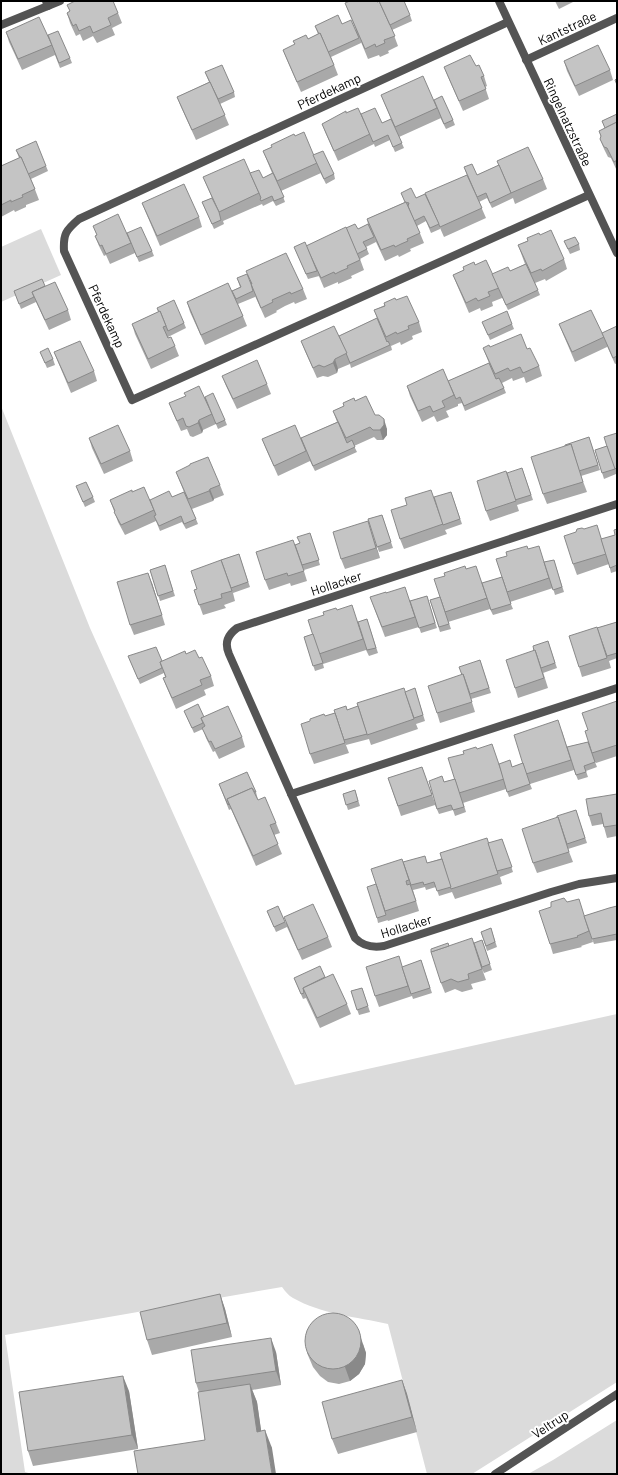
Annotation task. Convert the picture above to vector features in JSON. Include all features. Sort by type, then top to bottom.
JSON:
[{"type":"street","points":[[1,25],[47,4],[60,1]]},
{"type":"street","name":"Ringelnatzstraße","points":[[499,1],[617,253]]},
{"type":"street","name":"Kantstraße","points":[[526,60],[617,18]]},
{"type":"street","name":"Pferdekamp","points":[[508,22],[79,219],[70,226],[65,233],[63,242],[64,251],[132,400],[589,195]]},
{"type":"street","name":"Hollacker","points":[[617,504],[237,628],[228,637],[226,648],[355,938],[359,942],[371,946],[384,946],[551,892],[579,884],[617,878]]},
{"type":"street","points":[[292,794],[617,688]]},
{"type":"street","name":"Veltrup","points":[[495,1474],[617,1394]]},
{"type":"shaded area","points":[[41,229],[61,275],[1,302],[1,247]]},
{"type":"shaded area","points":[[1,406],[90,628],[295,1085],[617,1014],[617,1382],[472,1474],[427,1474],[388,1324],[315,1308],[292,1297],[282,1287],[5,1335],[25,1472],[32,1474],[1,1474]]},
{"type":"shaded area","points":[[617,1420],[617,1474],[528,1474],[553,1460]]},
{"type":"building","points":[[75,1],[113,1],[118,13],[108,18],[111,25],[93,33],[90,26],[79,31],[76,24],[73,26],[67,13],[70,11],[67,5]]},
{"type":"building","points":[[350,1],[379,1],[395,36],[384,40],[385,43],[376,47],[375,44],[365,49],[345,3]]},
{"type":"building","points":[[379,1],[404,1],[410,15],[390,25]]},
{"type":"building","points":[[338,15],[342,24],[351,20],[359,38],[328,52],[320,33],[319,34],[315,26]]},
{"type":"building","points":[[39,17],[52,45],[18,59],[6,32]]},
{"type":"building","points":[[58,31],[70,58],[59,63],[48,35]]},
{"type":"building","points":[[320,33],[334,65],[297,82],[283,50],[295,44],[293,41],[306,35],[308,39]]},
{"type":"building","points":[[598,45],[610,70],[575,86],[564,61]]},
{"type":"building","points":[[470,55],[476,66],[479,65],[484,76],[481,77],[486,89],[459,101],[444,67]]},
{"type":"building","points":[[222,65],[234,92],[218,99],[205,72]]},
{"type":"building","points":[[423,76],[437,108],[395,127],[381,95]]},
{"type":"building","points":[[210,82],[225,115],[192,130],[177,97]]},
{"type":"building","points":[[442,96],[453,120],[444,124],[434,100]]},
{"type":"building","points":[[358,108],[370,134],[334,151],[322,124],[346,111],[346,113]]},
{"type":"building","points":[[375,108],[382,123],[391,119],[402,143],[393,147],[388,135],[373,142],[361,114]]},
{"type":"building","points":[[617,114],[617,122],[605,128],[602,121]]},
{"type":"building","points":[[617,122],[617,160],[614,162],[607,148],[604,147],[600,139],[601,136],[599,131]]},
{"type":"building","points":[[304,132],[317,163],[277,181],[263,151],[272,147],[271,145],[294,134],[295,136]]},
{"type":"building","points":[[36,141],[46,166],[28,174],[21,157],[16,150]]},
{"type":"building","points":[[528,147],[543,179],[511,193],[497,161]]},
{"type":"building","points":[[323,151],[334,174],[324,179],[313,155]]},
{"type":"building","points":[[21,157],[35,189],[22,195],[23,197],[11,202],[11,200],[1,205],[1,166]]},
{"type":"building","points":[[244,159],[259,193],[219,212],[203,177]]},
{"type":"building","points":[[472,164],[477,175],[499,165],[511,193],[490,203],[486,193],[477,197],[464,167]]},
{"type":"building","points":[[259,170],[263,178],[273,173],[284,197],[274,201],[272,196],[261,201],[250,173]]},
{"type":"building","points":[[467,175],[482,208],[440,227],[425,193]]},
{"type":"building","points":[[184,184],[199,217],[157,236],[142,203]]},
{"type":"building","points":[[411,188],[416,198],[425,194],[439,224],[430,228],[424,216],[414,221],[408,206],[409,203],[405,202],[401,193]]},
{"type":"building","points":[[212,198],[221,220],[212,224],[202,202]]},
{"type":"building","points":[[406,202],[420,233],[395,247],[394,245],[381,250],[367,219]]},
{"type":"building","points":[[118,214],[131,243],[106,254],[102,245],[100,246],[95,236],[97,235],[93,226]]},
{"type":"building","points":[[355,224],[358,229],[368,224],[374,237],[363,242],[367,249],[357,254],[346,228]]},
{"type":"building","points":[[141,227],[152,251],[137,257],[127,233]]},
{"type":"building","points":[[346,227],[360,260],[335,274],[334,272],[321,278],[306,246]]},
{"type":"building","points":[[551,230],[564,259],[542,271],[541,269],[531,273],[518,245],[528,241],[527,238],[539,233],[540,235]]},
{"type":"building","points":[[575,237],[579,244],[568,249],[564,241]]},
{"type":"building","points":[[305,242],[317,271],[306,274],[294,247]]},
{"type":"building","points":[[286,253],[303,289],[291,294],[290,292],[272,300],[273,302],[261,308],[246,271]]},
{"type":"building","points":[[486,260],[499,288],[488,292],[490,296],[478,301],[476,298],[466,303],[453,275],[464,270],[463,267],[474,262],[475,265]]},
{"type":"building","points":[[526,264],[538,290],[506,305],[492,274],[508,267],[510,271]]},
{"type":"building","points":[[247,274],[253,291],[236,299],[232,291],[241,287],[237,278]]},
{"type":"building","points":[[42,279],[45,286],[32,292],[34,297],[19,304],[14,291]]},
{"type":"building","points":[[55,282],[68,310],[45,320],[32,292]]},
{"type":"building","points":[[228,283],[243,316],[201,335],[187,302]]},
{"type":"building","points":[[407,296],[419,322],[408,326],[409,329],[397,334],[396,332],[386,337],[374,310],[385,306],[384,303],[395,298],[396,300]]},
{"type":"building","points":[[174,300],[184,323],[168,331],[160,311],[159,312],[157,308]]},
{"type":"building","points":[[591,310],[604,337],[572,352],[559,324]]},
{"type":"building","points":[[160,311],[166,326],[163,327],[168,338],[171,337],[175,346],[148,359],[132,324]]},
{"type":"building","points":[[507,311],[512,324],[488,335],[482,322]]},
{"type":"building","points":[[377,318],[387,342],[388,341],[390,345],[350,363],[339,336]]},
{"type":"building","points":[[334,326],[347,353],[335,359],[333,363],[324,367],[319,365],[313,368],[301,341]]},
{"type":"building","points":[[617,326],[617,356],[613,358],[602,333]]},
{"type":"building","points":[[521,334],[527,349],[530,348],[539,366],[523,373],[520,367],[510,371],[508,368],[495,374],[483,348],[489,345],[490,347]]},
{"type":"building","points":[[80,341],[94,371],[68,383],[54,352]]},
{"type":"building","points":[[48,348],[53,359],[45,363],[40,352]]},
{"type":"building","points":[[257,360],[267,384],[233,399],[222,376]]},
{"type":"building","points":[[489,363],[496,379],[499,378],[504,388],[464,406],[460,397],[456,399],[448,381]]},
{"type":"building","points":[[443,369],[454,395],[442,401],[445,407],[433,412],[430,406],[418,411],[407,386]]},
{"type":"building","points":[[199,386],[212,414],[189,427],[186,426],[183,418],[177,421],[169,403],[186,396],[184,393]]},
{"type":"building","points":[[213,393],[225,420],[216,424],[205,397]]},
{"type":"building","points":[[366,396],[375,415],[379,415],[384,419],[384,425],[380,430],[373,430],[370,427],[346,438],[333,411],[344,406],[343,403],[354,398],[355,401]]},
{"type":"building","points":[[338,422],[347,443],[352,440],[355,447],[313,466],[301,438]]},
{"type":"building","points":[[118,425],[130,451],[101,464],[89,438]]},
{"type":"building","points":[[295,425],[306,451],[274,466],[262,439]]},
{"type":"building","points":[[617,433],[617,468],[614,469],[604,437]]},
{"type":"building","points":[[589,437],[598,465],[579,471],[571,444],[565,445]]},
{"type":"building","points":[[571,444],[583,482],[543,494],[531,457]]},
{"type":"building","points":[[607,446],[615,469],[602,473],[595,450]]},
{"type":"building","points":[[208,457],[220,485],[188,499],[176,472],[190,464]]},
{"type":"building","points":[[522,468],[531,495],[515,500],[507,473]]},
{"type":"building","points":[[506,471],[516,501],[486,511],[477,481]]},
{"type":"building","points":[[86,482],[93,497],[83,502],[76,486]]},
{"type":"building","points":[[144,487],[154,510],[121,525],[110,500],[132,490],[132,492]]},
{"type":"building","points":[[431,490],[443,524],[400,539],[391,510],[407,505],[405,498]]},
{"type":"building","points":[[169,491],[172,497],[184,492],[196,519],[184,524],[181,516],[159,526],[154,516],[156,515],[150,500]]},
{"type":"building","points":[[451,492],[460,519],[443,525],[434,497]]},
{"type":"building","points":[[382,515],[391,542],[377,547],[368,519]]},
{"type":"building","points":[[368,521],[376,548],[341,559],[333,532]]},
{"type":"building","points":[[597,525],[606,554],[573,564],[564,536],[576,532],[577,529],[584,529]]},
{"type":"building","points":[[617,529],[617,565],[610,568],[601,539],[615,535],[614,530]]},
{"type":"building","points":[[310,533],[319,560],[302,565],[295,545],[300,543],[297,537]]},
{"type":"building","points":[[293,540],[304,571],[288,576],[287,573],[265,580],[256,552]]},
{"type":"building","points":[[527,546],[528,549],[539,546],[549,578],[507,592],[496,559],[507,556],[506,552]]},
{"type":"building","points":[[239,554],[248,582],[231,588],[221,560]]},
{"type":"building","points":[[221,560],[232,591],[221,594],[222,598],[199,605],[194,590],[197,589],[191,571]]},
{"type":"building","points":[[554,560],[562,587],[553,590],[544,562]]},
{"type":"building","points":[[165,565],[173,591],[158,596],[150,570]]},
{"type":"building","points":[[465,566],[466,569],[476,566],[487,598],[445,612],[434,579],[445,576],[444,573]]},
{"type":"building","points":[[148,573],[162,615],[130,625],[117,582]]},
{"type":"building","points":[[502,577],[511,604],[491,610],[482,583]]},
{"type":"building","points":[[405,587],[415,617],[382,627],[370,597]]},
{"type":"building","points":[[427,596],[435,623],[419,628],[410,601]]},
{"type":"building","points":[[440,597],[449,624],[439,627],[430,600]]},
{"type":"building","points":[[352,605],[363,639],[319,654],[308,620],[324,615],[323,612],[336,608],[337,610]]},
{"type":"building","points":[[367,619],[376,648],[367,650],[358,622]]},
{"type":"building","points":[[617,622],[617,653],[607,656],[597,628]]},
{"type":"building","points":[[597,627],[607,658],[579,667],[569,636]]},
{"type":"building","points":[[313,634],[323,663],[313,666],[304,637]]},
{"type":"building","points":[[548,641],[555,663],[541,668],[533,646]]},
{"type":"building","points":[[156,647],[162,661],[160,662],[162,668],[138,679],[128,656]]},
{"type":"building","points":[[195,650],[199,658],[202,657],[211,676],[200,680],[202,685],[172,698],[163,678],[166,677],[160,662],[185,651],[186,654]]},
{"type":"building","points":[[535,650],[544,678],[515,688],[506,660]]},
{"type":"building","points":[[480,660],[489,688],[470,694],[459,667]]},
{"type":"building","points":[[463,674],[472,702],[437,713],[428,686]]},
{"type":"building","points":[[404,688],[414,719],[367,735],[357,703]]},
{"type":"building","points":[[415,688],[423,715],[414,718],[405,692]]},
{"type":"building","points":[[617,701],[617,745],[592,753],[585,731],[588,730],[582,713]]},
{"type":"building","points":[[198,704],[204,717],[201,718],[203,723],[192,728],[184,711]]},
{"type":"building","points":[[228,706],[242,737],[215,749],[211,741],[209,742],[202,728],[205,726],[201,718]]},
{"type":"building","points":[[346,706],[347,710],[358,706],[367,734],[344,740],[334,710]]},
{"type":"building","points":[[335,713],[345,743],[310,754],[301,724],[324,714],[325,716]]},
{"type":"building","points":[[558,720],[571,760],[526,774],[514,735]]},
{"type":"building","points":[[588,742],[595,762],[584,766],[586,772],[576,775],[567,747]]},
{"type":"building","points":[[492,744],[504,779],[459,793],[448,758],[464,754],[463,751],[476,747],[477,749]]},
{"type":"building","points":[[510,760],[512,767],[523,763],[530,784],[507,792],[499,764]]},
{"type":"building","points":[[422,767],[432,795],[398,806],[388,778]]},
{"type":"building","points":[[247,772],[256,792],[252,788],[227,799],[228,805],[219,784]]},
{"type":"building","points":[[442,776],[444,782],[455,779],[464,807],[453,810],[451,805],[437,809],[429,781]]},
{"type":"building","points":[[252,788],[258,800],[265,797],[276,823],[270,825],[278,844],[253,856],[227,799]]},
{"type":"building","points":[[355,790],[358,801],[346,805],[343,794]]},
{"type":"building","points":[[617,794],[617,825],[604,827],[601,813],[589,816],[586,799]]},
{"type":"building","points":[[576,810],[585,838],[567,844],[557,816]]},
{"type":"building","points":[[558,817],[569,852],[533,863],[522,829]]},
{"type":"building","points":[[487,838],[498,874],[451,889],[440,853]]},
{"type":"building","points":[[502,839],[512,867],[497,871],[488,843]]},
{"type":"building","points":[[425,856],[427,863],[442,859],[451,887],[437,891],[434,882],[424,885],[423,882],[411,885],[403,862]]},
{"type":"building","points":[[402,859],[409,880],[406,881],[407,885],[410,884],[416,901],[385,911],[371,869]]},
{"type":"building","points":[[376,884],[386,915],[377,918],[367,887]]},
{"type":"building","points":[[564,898],[567,902],[579,899],[589,931],[577,936],[578,937],[550,944],[539,911],[551,907],[551,902]]},
{"type":"building","points":[[313,904],[328,937],[298,950],[284,917]]},
{"type":"building","points":[[278,906],[285,922],[274,927],[267,911]]},
{"type":"building","points":[[617,906],[617,934],[592,939],[584,916]]},
{"type":"building","points":[[491,928],[495,942],[486,946],[481,932]]},
{"type":"building","points":[[472,938],[482,969],[468,974],[469,979],[458,982],[451,979],[441,983],[431,952]]},
{"type":"building","points":[[482,940],[490,964],[482,967],[474,943]]},
{"type":"building","points":[[448,943],[449,946],[431,952],[431,949]]},
{"type":"building","points":[[399,956],[408,986],[375,996],[366,967]]},
{"type":"building","points":[[421,960],[430,988],[411,994],[402,967]]},
{"type":"building","points":[[320,966],[325,977],[303,988],[304,993],[301,994],[294,978]]},
{"type":"building","points":[[333,974],[347,1004],[317,1018],[303,988]]},
{"type":"building","points":[[362,988],[368,1006],[357,1010],[351,991]]},
{"type":"building","points":[[220,1294],[227,1323],[147,1340],[140,1312]]},
{"type":"building","points":[[333,1313],[344,1315],[353,1321],[359,1330],[361,1341],[359,1352],[353,1361],[344,1367],[333,1369],[322,1367],[313,1361],[307,1352],[305,1341],[307,1330],[313,1321],[322,1315]]},
{"type":"building","points":[[271,1338],[276,1371],[196,1383],[191,1350]]},
{"type":"building","points":[[123,1376],[132,1435],[28,1451],[19,1392]]},
{"type":"building","points":[[402,1380],[412,1417],[332,1439],[322,1402]]},
{"type":"building","points":[[250,1384],[257,1432],[265,1430],[272,1474],[138,1474],[134,1451],[205,1440],[198,1392]]}]
